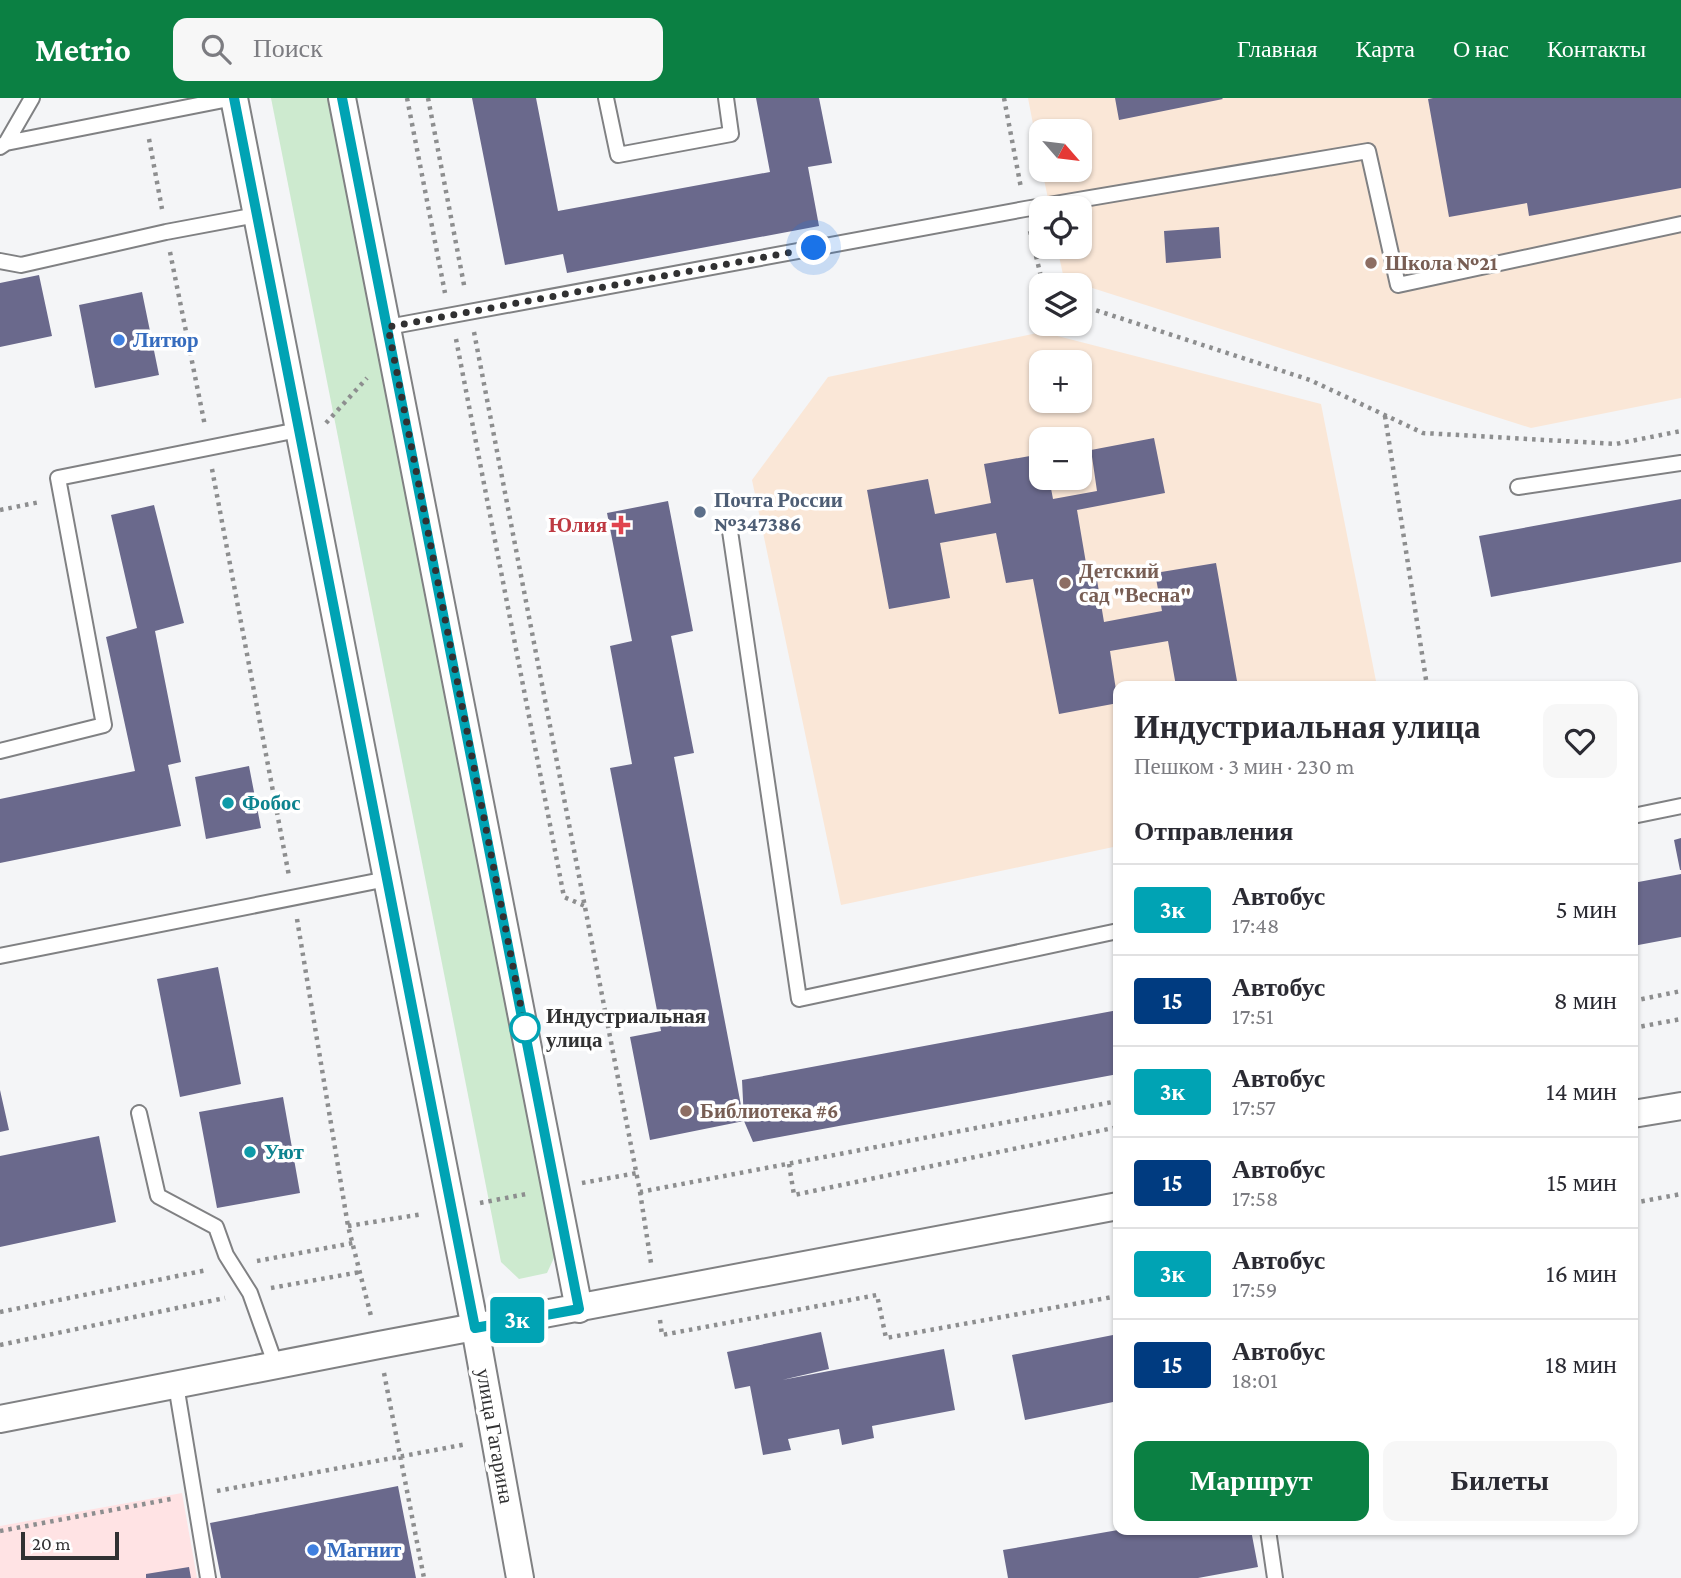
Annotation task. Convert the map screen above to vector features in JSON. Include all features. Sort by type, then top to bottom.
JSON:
[{"type":"street","name":"улица Гагарина","points":[[234,98],[475,1328],[520,1578]]},
{"type":"street","points":[[342,98],[579,1309]]},
{"type":"street","points":[[1638,1113],[1681,1106]]},
{"type":"street","points":[[0,1419],[1113,1207]]},
{"type":"lane","points":[[3,145],[32,98]]},
{"type":"lane","points":[[3,145],[234,98]]},
{"type":"lane","points":[[606,98],[618,156],[731,134],[726,98]]},
{"type":"lane","points":[[391,339],[449,316],[1026,209],[1368,151],[1398,285],[1681,224]]},
{"type":"lane","points":[[0,261],[21,265],[166,232],[257,215]]},
{"type":"lane","points":[[0,751],[104,725],[58,478],[209,448],[300,440]]},
{"type":"lane","points":[[1518,487],[1681,463]]},
{"type":"lane","points":[[730,531],[799,999],[1113,932]]},
{"type":"lane","points":[[1638,815],[1681,806]]},
{"type":"lane","points":[[0,956],[387,879]]},
{"type":"lane","points":[[139,1113],[158,1196],[216,1227],[233,1265],[250,1293],[276,1366]]},
{"type":"lane","points":[[176,1385],[208,1578]]},
{"type":"lane","points":[[1269,1535],[1275,1578]]},
{"type":"path","points":[[407,98],[564,897],[585,906]]},
{"type":"path","points":[[428,98],[637,1173],[662,1335],[877,1295],[886,1338],[1113,1297]]},
{"type":"path","points":[[145,117],[293,896],[348,1226],[379,1345],[424,1578]]},
{"type":"path","points":[[1092,309],[1310,380],[1423,433],[1616,444],[1681,431]]},
{"type":"path","points":[[300,440],[391,339]]},
{"type":"path","points":[[1384,415],[1426,681]]},
{"type":"path","points":[[1638,1000],[1681,992]]},
{"type":"path","points":[[1638,1027],[1681,1018]]},
{"type":"path","points":[[640,1192],[1113,1102]]},
{"type":"path","points":[[789,1164],[794,1195],[1113,1128]]},
{"type":"path","points":[[348,1226],[637,1173]]},
{"type":"path","points":[[1638,1202],[1681,1194]]},
{"type":"path","points":[[0,1312],[353,1243]]},
{"type":"path","points":[[0,1345],[360,1272]]},
{"type":"path","points":[[0,1531],[495,1439]]},
{"type":"shaded area","name":"Школа №21","points":[[1028,98],[1681,98],[1681,398],[1531,428],[1092,288],[1092,273],[1063,273],[1060,259],[1092,259],[1092,196],[1047,196],[1045,182],[1092,182],[1092,119],[1032,119]]},
{"type":"shaded area","name":"Детский сад \"Весна\"","points":[[1029,335],[1058,336],[1321,404],[1376,681],[1113,681],[1113,847],[841,905],[752,480],[828,377]]},
{"type":"shaded area","points":[[182,1493],[197,1578],[0,1578],[0,1526]]},
{"type":"green space","points":[[271,98],[330,98],[559,1247],[547,1273],[519,1279],[501,1262]]},
{"type":"building","points":[[472,98],[536,98],[558,211],[770,172],[756,98],[819,98],[832,163],[808,167],[819,226],[567,273],[563,254],[505,265]]},
{"type":"building","points":[[1115,98],[1222,98],[1223,99],[1119,120]]},
{"type":"building","points":[[1681,98],[1681,188],[1529,216],[1527,203],[1449,217],[1428,99]]},
{"type":"building","points":[[1219,227],[1221,258],[1166,263],[1164,231]]},
{"type":"building","points":[[39,275],[52,336],[0,347],[0,283]]},
{"type":"building","name":"Литюр","points":[[142,292],[159,375],[95,388],[79,305]]},
{"type":"building","points":[[1154,438],[1165,493],[1077,510],[1087,569],[1095,568],[1104,622],[1162,611],[1155,573],[1216,563],[1237,681],[1175,681],[1168,641],[1110,651],[1115,681],[1113,704],[1059,714],[1033,579],[1006,583],[996,533],[940,543],[950,598],[889,609],[867,490],[928,479],[935,514],[991,503],[984,464],[1029,456],[1029,490],[1051,490],[1053,499],[1097,491],[1092,450]]},
{"type":"building","points":[[1681,499],[1681,562],[1491,597],[1479,536]]},
{"type":"building","points":[[668,501],[693,631],[671,636],[694,753],[674,757],[744,1121],[650,1140],[630,1037],[661,1031],[610,768],[632,764],[610,646],[632,641],[607,513]]},
{"type":"building","points":[[154,505],[184,623],[155,631],[181,762],[168,765],[181,826],[0,863],[0,799],[135,771],[106,637],[137,628],[111,515]]},
{"type":"building","name":"Фобос","points":[[249,766],[261,828],[206,839],[195,777]]},
{"type":"building","points":[[1681,838],[1681,870],[1680,870],[1674,840]]},
{"type":"building","points":[[1681,874],[1681,937],[1638,945],[1638,882]]},
{"type":"building","points":[[218,967],[241,1084],[180,1097],[157,979]]},
{"type":"building","points":[[1113,1011],[1113,1075],[753,1142],[744,1121],[742,1080]]},
{"type":"building","points":[[0,1090],[9,1130],[0,1132]]},
{"type":"building","name":"Уют","points":[[283,1097],[300,1193],[217,1208],[199,1112]]},
{"type":"building","points":[[99,1136],[116,1222],[0,1247],[0,1156]]},
{"type":"building","points":[[821,1332],[829,1369],[782,1380],[944,1349],[955,1410],[872,1426],[874,1438],[842,1445],[839,1429],[788,1439],[791,1450],[763,1455],[750,1386],[735,1389],[727,1352]]},
{"type":"building","points":[[1113,1335],[1113,1402],[1025,1420],[1012,1355]]},
{"type":"building","name":"Магнит","points":[[398,1486],[416,1578],[221,1578],[210,1523]]},
{"type":"building","points":[[1113,1531],[1113,1535],[1252,1535],[1258,1567],[1198,1578],[1008,1578],[1003,1550]]},
{"type":"building","points":[[189,1567],[191,1578],[146,1578],[146,1574]]},
{"type":"bus line","name":"3к","points":[[234,98],[475,1328],[579,1309],[342,98]]},
{"type":"place","name":"Школа №21","points":[[1371,263]]},
{"type":"place","name":"Литюр","points":[[119,340]]},
{"type":"place","name":"Почта России №347386","points":[[700,512]]},
{"type":"place","name":"Юлия","points":[[621,525]]},
{"type":"place","name":"Детский сад \"Весна\"","points":[[1065,583]]},
{"type":"place","name":"Фобос","points":[[228,803]]},
{"type":"place","name":"Индустриальная улица","points":[[525,1028]]},
{"type":"place","name":"Библиотека #6","points":[[686,1111]]},
{"type":"place","name":"Уют","points":[[250,1152]]},
{"type":"place","name":"Магнит","points":[[313,1550]]},
{"type":"route","points":[[525,1028],[388,327],[814,248]]}]
